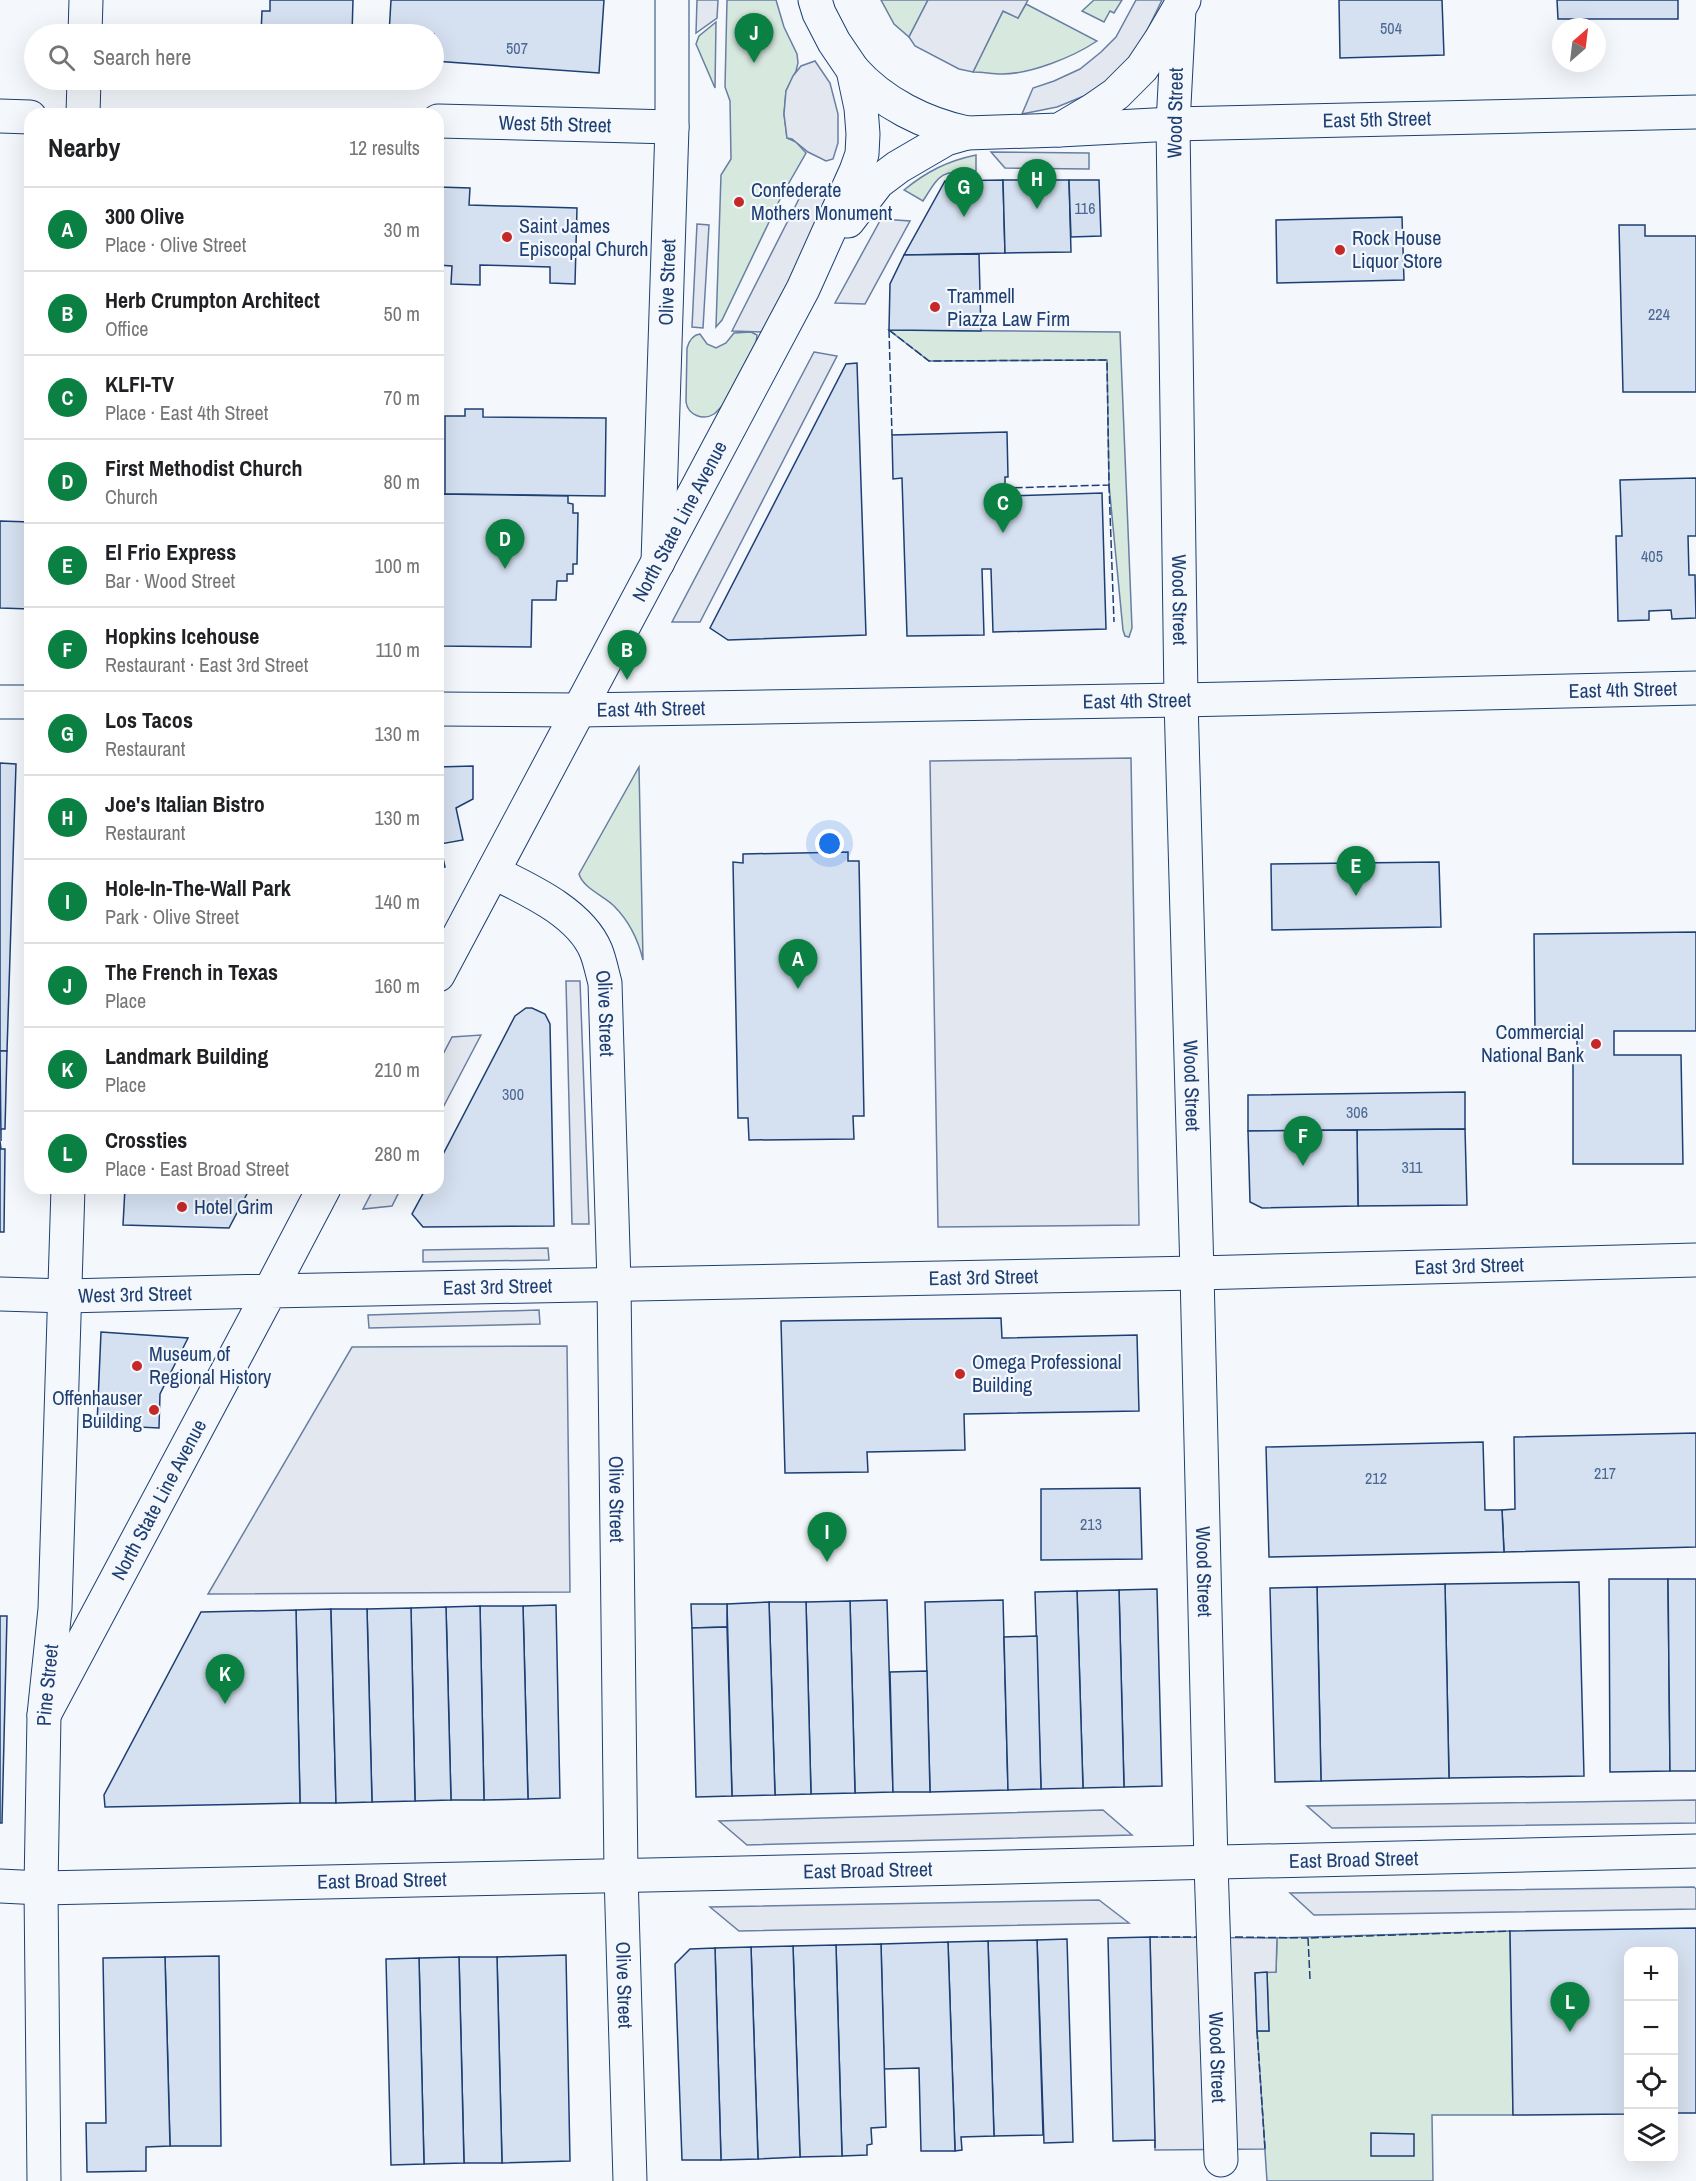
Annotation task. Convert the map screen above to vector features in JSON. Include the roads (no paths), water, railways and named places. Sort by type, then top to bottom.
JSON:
[{"type":"street","points":[[85,24],[86,0]]},
{"type":"street","name":"Olive Street","points":[[658,562],[672,126],[672,0]]},
{"type":"street","name":"North State Line Avenue","points":[[444,964],[803,289],[856,171],[862,154],[863,134],[854,70],[834,42],[815,0]]},
{"type":"street","name":"North State Line Avenue","points":[[803,289],[858,207],[878,182],[928,148],[946,139],[967,133],[1059,129],[1093,110],[1116,94],[1142,68],[1181,5]]},
{"type":"street","name":"Wood Street","points":[[1181,5],[1173,124],[1181,700],[1210,1864],[1221,2160]]},
{"type":"street","points":[[854,70],[866,84],[900,107],[934,124],[967,133]]},
{"type":"street","points":[[83,108],[84,90]]},
{"type":"street","name":"East 5th Street","points":[[1059,129],[1173,124],[1696,112]]},
{"type":"street","points":[[0,116],[24,117]]},
{"type":"street","name":"West 5th Street","points":[[444,121],[672,126]]},
{"type":"street","name":"East 4th Street","points":[[444,709],[579,710],[1181,700],[1696,688]]},
{"type":"street","points":[[0,702],[24,702]]},
{"type":"street","name":"Olive Street","points":[[493,872],[541,896],[574,921],[595,949],[605,983],[614,1283],[621,1874],[630,2181]]},
{"type":"street","name":"Pine Street","points":[[44,2181],[41,1888],[44,1715],[55,1610],[68,1194]]},
{"type":"street","name":"North State Line Avenue","points":[[44,1715],[321,1194]]},
{"type":"street","name":"East 3rd Street","points":[[270,1291],[1197,1273],[1696,1260]]},
{"type":"street","name":"West 3rd Street","points":[[0,1294],[66,1296],[270,1291]]},
{"type":"street","name":"East Broad Street","points":[[0,1886],[41,1888],[621,1874],[1210,1864],[1696,1851]]},
{"type":"place","name":"The French in Texas","points":[[754,63]]},
{"type":"place","name":"Confederate Mothers Monument","points":[[739,202]]},
{"type":"place","name":"Joe's Italian Bistro","points":[[1037,209]]},
{"type":"place","name":"Los Tacos","points":[[964,217]]},
{"type":"place","name":"Saint James Episcopal Church","points":[[507,237]]},
{"type":"place","name":"Rock House Liquor Store","points":[[1340,250]]},
{"type":"place","name":"Trammell Piazza Law Firm","points":[[935,307]]},
{"type":"place","name":"KLFI-TV","points":[[1003,533]]},
{"type":"place","name":"First Methodist Church","points":[[505,569]]},
{"type":"place","name":"Herb Crumpton Architect","points":[[627,680]]},
{"type":"place","name":"El Frio Express","points":[[1356,896]]},
{"type":"place","name":"300 Olive","points":[[798,989]]},
{"type":"place","name":"Commercial National Bank","points":[[1596,1044]]},
{"type":"place","name":"Hopkins Icehouse","points":[[1303,1166]]},
{"type":"place","name":"Hotel Grim","points":[[182,1207]]},
{"type":"place","name":"Museum of Regional History","points":[[137,1366]]},
{"type":"place","name":"Omega Professional Building","points":[[960,1374]]},
{"type":"place","name":"Offenhauser Building","points":[[154,1410]]},
{"type":"place","name":"Hole-In-The-Wall Park","points":[[827,1562]]},
{"type":"place","name":"Landmark Building","points":[[225,1704]]},
{"type":"place","name":"Crossties","points":[[1570,2032]]}]
